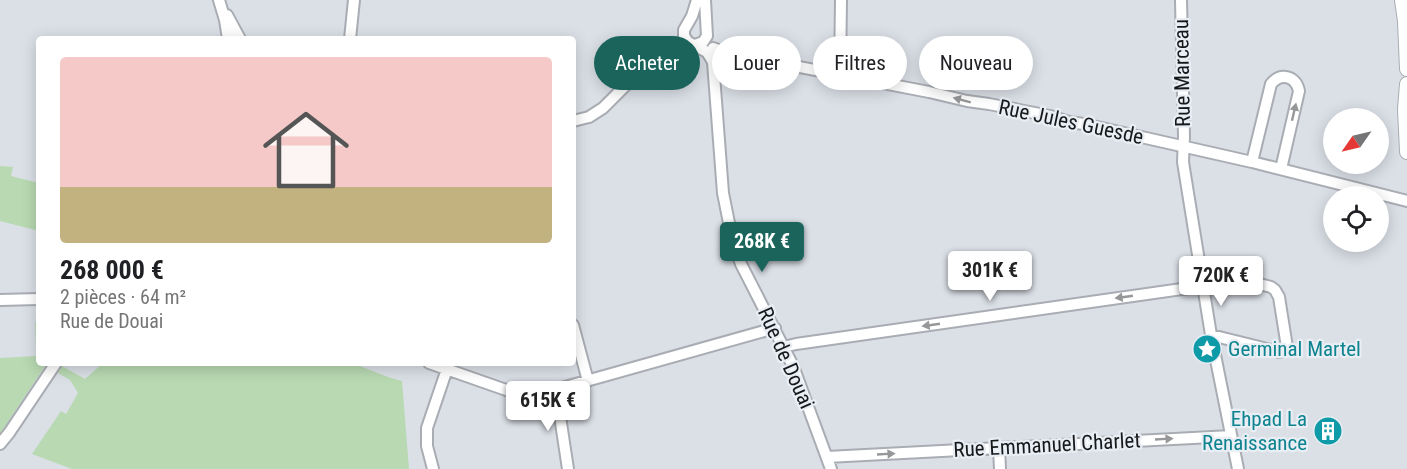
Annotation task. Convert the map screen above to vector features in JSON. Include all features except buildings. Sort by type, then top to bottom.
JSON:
[{"type":"main road","points":[[1402,0],[1406,22],[1407,69]]},
{"type":"main road","points":[[1407,84],[1405,104],[1407,152]]},
{"type":"street","points":[[350,36],[354,0]]},
{"type":"street","points":[[684,36],[697,0]]},
{"type":"street","points":[[700,44],[704,41],[707,32],[705,0]]},
{"type":"street","points":[[841,0],[841,36]]},
{"type":"street","name":"Rue Marceau","points":[[1181,0],[1183,162],[1211,335],[1238,469]]},
{"type":"street","points":[[220,4],[229,36]]},
{"type":"street","points":[[220,4],[238,36]]},
{"type":"street","points":[[687,24],[698,21],[704,25],[707,32]]},
{"type":"street","name":"Rue de Douai","points":[[707,32],[712,43]]},
{"type":"street","points":[[700,49],[709,54],[712,60]]},
{"type":"street","points":[[1252,162],[1271,84],[1278,77],[1289,77],[1297,84],[1299,91],[1281,169]]},
{"type":"street","name":"Rue Jules Guesde","points":[[907,87],[967,102],[1050,116],[1183,146],[1407,201]]},
{"type":"street","points":[[576,120],[589,117],[603,108],[621,90]]},
{"type":"street","name":"Rue de Douai","points":[[715,90],[722,183],[728,222],[736,252],[800,382],[831,469]]},
{"type":"street","points":[[1200,268],[1274,288],[1279,297],[1287,347],[1279,352],[1211,335]]},
{"type":"street","points":[[784,347],[1203,286]]},
{"type":"street","points":[[0,300],[36,298]]},
{"type":"street","points":[[438,366],[516,393],[534,394],[556,390],[775,328]]},
{"type":"street","points":[[576,336],[588,381]]},
{"type":"street","points":[[0,444],[54,366]]},
{"type":"street","points":[[433,469],[427,446],[427,428],[447,369]]},
{"type":"street","points":[[556,390],[568,469]]},
{"type":"street","name":"Rue Emmanuel Charlet","points":[[827,457],[1231,435]]},
{"type":"street","points":[[999,448],[1000,469]]},
{"type":"green space","points":[[0,166],[13,167],[11,176],[36,182],[36,230],[0,221]]},
{"type":"green space","points":[[36,356],[36,366],[45,366],[0,434],[0,358]]},
{"type":"green space","points":[[62,366],[85,379],[100,366],[360,366],[402,381],[409,469],[72,469],[32,454],[61,411],[66,414],[78,393],[70,380],[58,373]]},
{"type":"place","name":"Germinal Martel","points":[[1207,349]]},
{"type":"place","name":"Ehpad La Renaissance","points":[[1328,431]]}]
